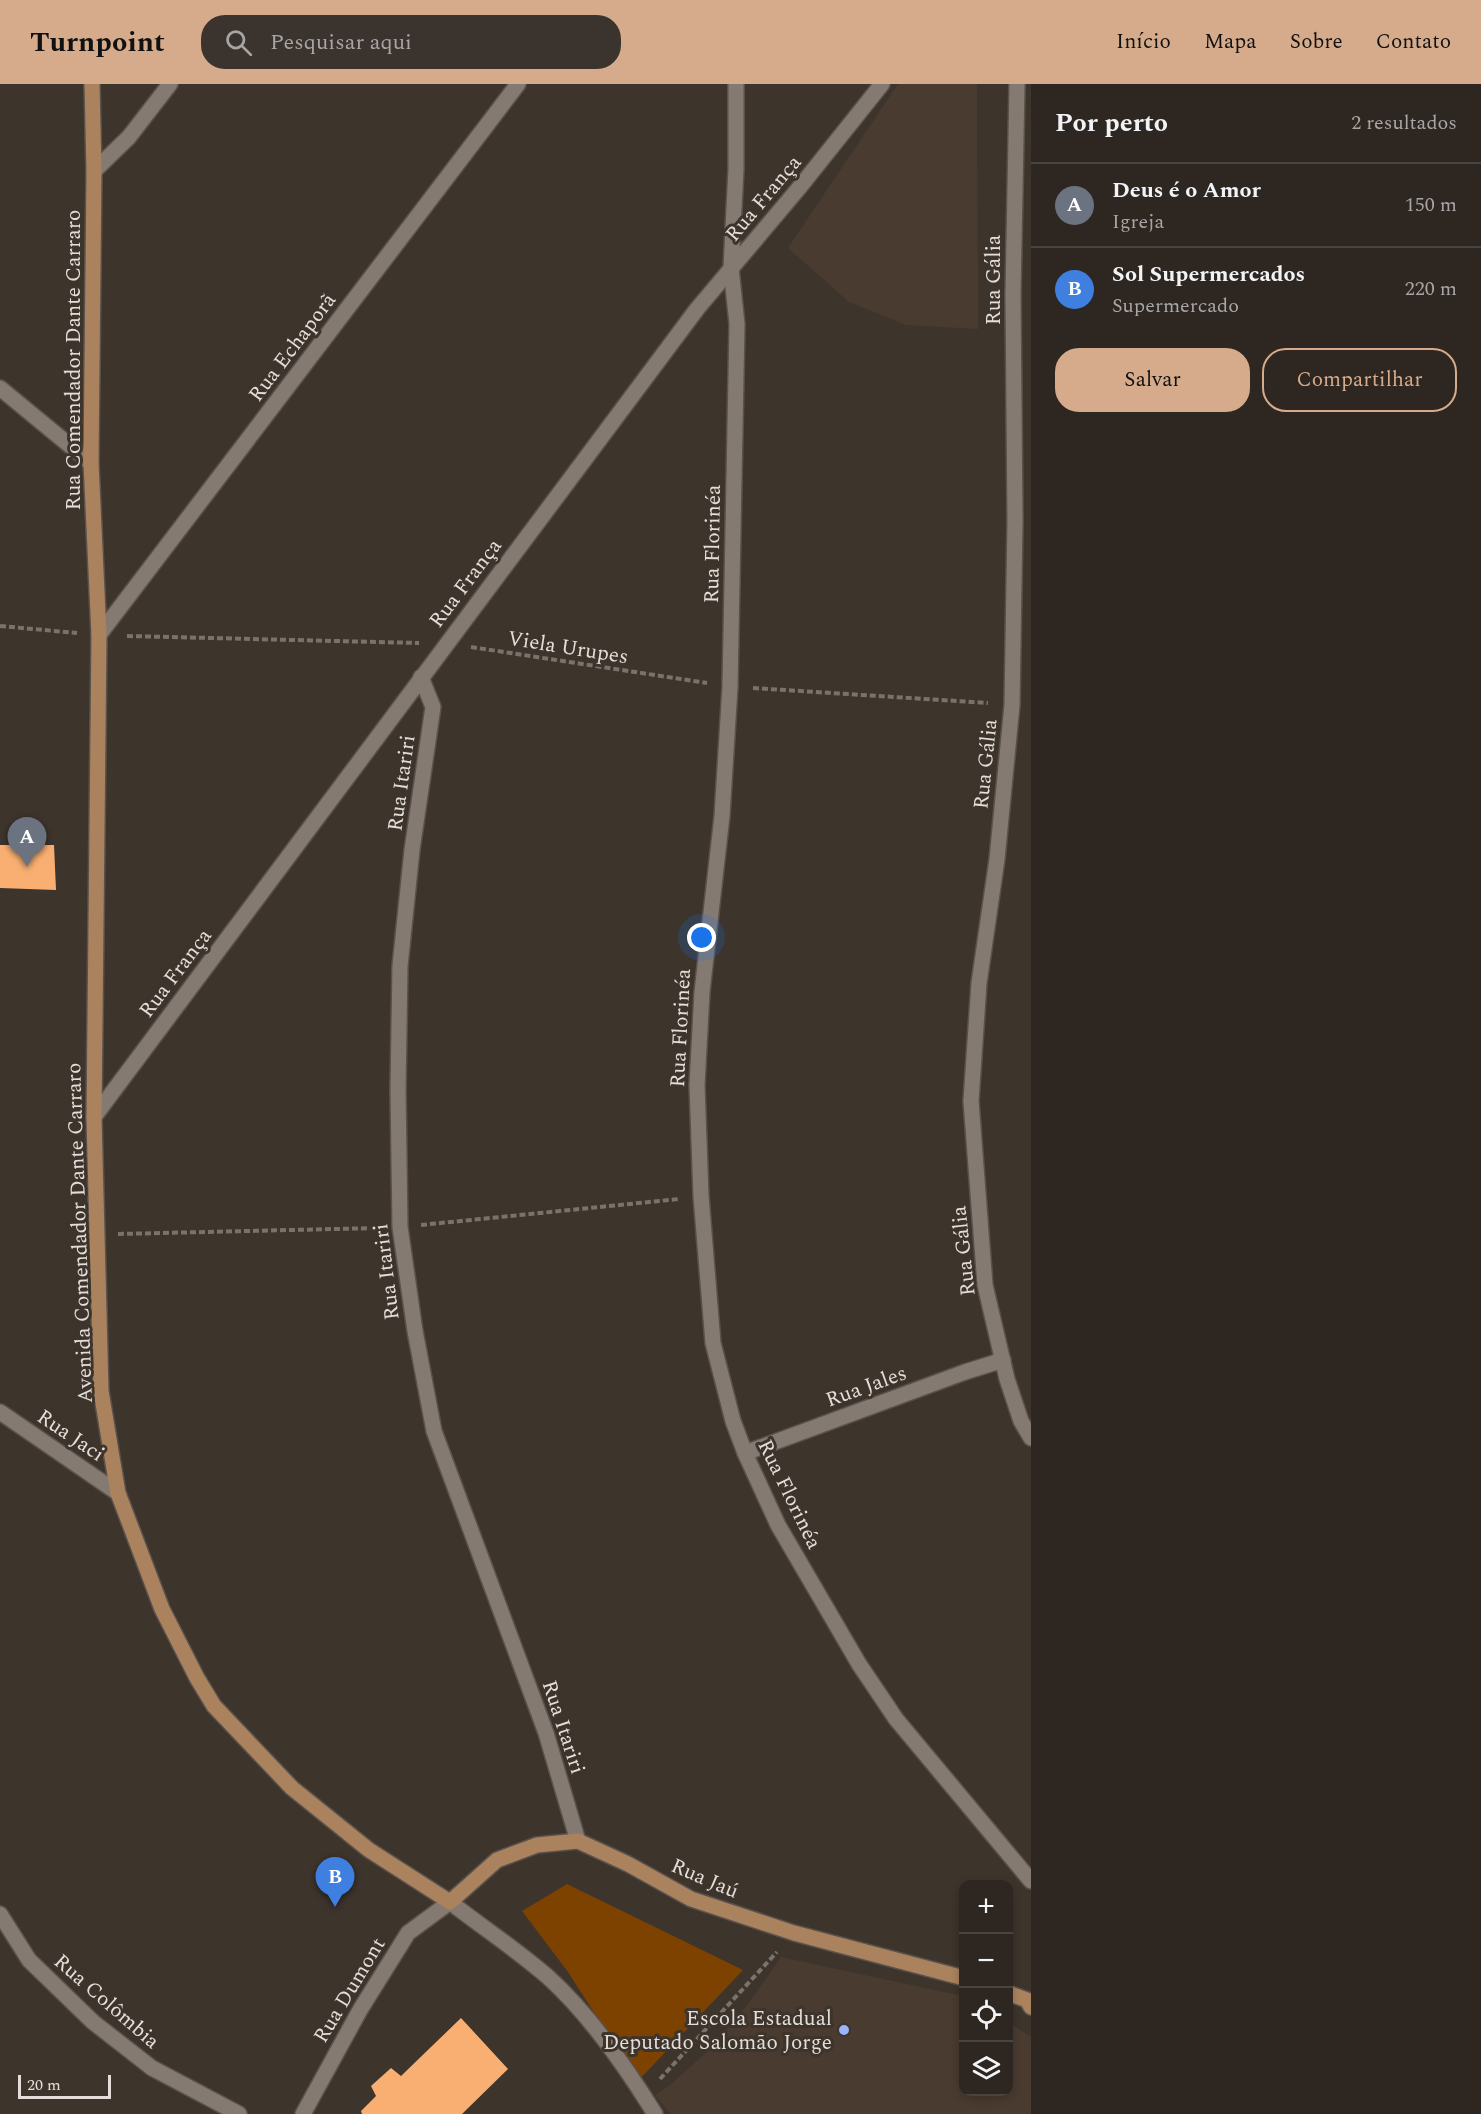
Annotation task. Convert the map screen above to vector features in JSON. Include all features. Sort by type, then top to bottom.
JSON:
[{"type":"street","name":"Rua Comendador Dante Carraro","points":[[92,84],[94,171],[91,462],[99,635]]},
{"type":"street","points":[[94,171],[129,137],[170,84]]},
{"type":"street","name":"Rua Echaporã","points":[[99,635],[518,84]]},
{"type":"street","name":"Rua Florinéa","points":[[736,84],[736,169],[731,268],[737,324],[730,687],[722,816],[702,992],[697,1085],[701,1196],[713,1343],[733,1421],[745,1453],[778,1525],[859,1664],[889,1710],[1031,1881]]},
{"type":"street","name":"Rua França","points":[[94,1117],[697,309],[800,188],[882,84]]},
{"type":"street","name":"Rua Gália","points":[[1017,84],[1013,295],[1015,521],[1012,705],[997,859],[979,983],[971,1101],[985,1285],[1021,1421],[1031,1438]]},
{"type":"street","points":[[0,388],[91,462]]},
{"type":"street","name":"Avenida Comendador Dante Carraro","points":[[99,635],[94,1117],[101,1391],[118,1493],[140,1554],[162,1609],[214,1706],[292,1788],[369,1850],[450,1902],[548,1977],[593,2026],[655,2114]]},
{"type":"street","name":"Rua Itariri","points":[[421,677],[433,707],[412,850],[400,966],[398,1090],[400,1227],[415,1331],[434,1431],[546,1733],[578,1841]]},
{"type":"street","name":"Rua Jales","points":[[745,1453],[1003,1360]]},
{"type":"street","name":"Rua Jaci","points":[[0,1412],[118,1493]]},
{"type":"street","points":[[450,1902],[497,1860],[537,1845],[578,1841]]},
{"type":"street","name":"Rua Jaú","points":[[578,1841],[627,1864],[691,1899],[794,1934],[959,1977]]},
{"type":"street","name":"Rua Dumont","points":[[303,2114],[360,2010],[408,1933],[450,1902]]},
{"type":"street","name":"Rua Colômbia","points":[[0,1914],[29,1960],[93,2022],[152,2068],[239,2114]]},
{"type":"street","points":[[1013,1995],[1030,2000]]},
{"type":"path","name":"Viela Urupes","points":[[0,626],[99,635],[446,644],[730,687],[1012,705]]},
{"type":"path","points":[[644,2096],[794,1934]]},
{"type":"shaded area","points":[[898,84],[977,84],[978,329],[906,325],[849,302],[788,248]]},
{"type":"shaded area","points":[[567,1884],[743,1970],[638,2081],[568,1972],[522,1911]]},
{"type":"shaded area","name":"Escola Estadual Deputado Salomão Jorge","points":[[781,1957],[959,1995],[959,2096],[1013,2096],[1013,2026],[1031,2037],[1031,2114],[671,2114],[655,2095],[669,2086],[710,2049],[748,2004]]},
{"type":"building","points":[[0,845],[54,845],[56,890],[0,888]]},
{"type":"building","points":[[461,2018],[508,2069],[462,2114],[362,2114],[361,2111],[376,2096],[371,2086],[391,2068],[401,2076]]},
{"type":"place","name":"Deus é o Amor","points":[[27,867]]},
{"type":"place","name":"Sol Supermercados","points":[[335,1907]]},
{"type":"place","name":"Escola Estadual Deputado Salomão Jorge","points":[[844,2030]]}]
